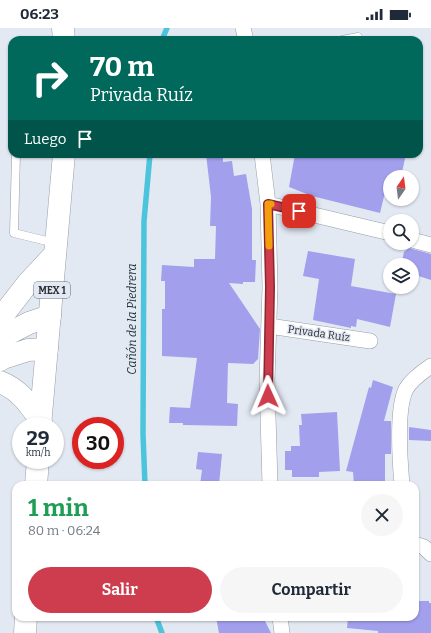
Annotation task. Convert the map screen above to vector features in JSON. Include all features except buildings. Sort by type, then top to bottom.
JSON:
[{"type":"main road","name":"MEX 1","points":[[41,417],[64,158]]},
{"type":"main road","points":[[0,319],[56,248]]},
{"type":"main road","points":[[0,338],[29,323],[50,316]]},
{"type":"main road","points":[[0,360],[28,350],[47,349]]},
{"type":"main road","points":[[0,382],[19,392],[36,417]]},
{"type":"main road","points":[[36,481],[37,469]]},
{"type":"main road","points":[[25,633],[26,621]]},
{"type":"street","points":[[262,158],[268,204],[270,287],[267,382],[270,481]]},
{"type":"street","points":[[268,204],[383,231]]},
{"type":"street","points":[[419,242],[431,245]]},
{"type":"street","name":"Privada Ruíz","points":[[269,326],[370,341]]},
{"type":"street","points":[[402,481],[400,466],[400,409],[406,389],[418,376],[431,366]]},
{"type":"street","points":[[419,545],[424,547],[431,554]]},
{"type":"street","points":[[280,621],[282,633]]},
{"type":"lane","points":[[16,158],[14,233],[56,248]]},
{"type":"waterway","name":"Cañón de la Piedrera","points":[[164,36],[167,28]]},
{"type":"waterway","name":"Cañón de la Piedrera","points":[[145,481],[143,434],[144,221],[150,158]]},
{"type":"waterway","name":"Cañón de la Piedrera","points":[[158,621],[162,633]]},
{"type":"slow traffic","points":[[269,246],[268,204],[271,204]]},
{"type":"route","points":[[268,396],[267,382],[270,287],[268,204],[299,211]]}]
